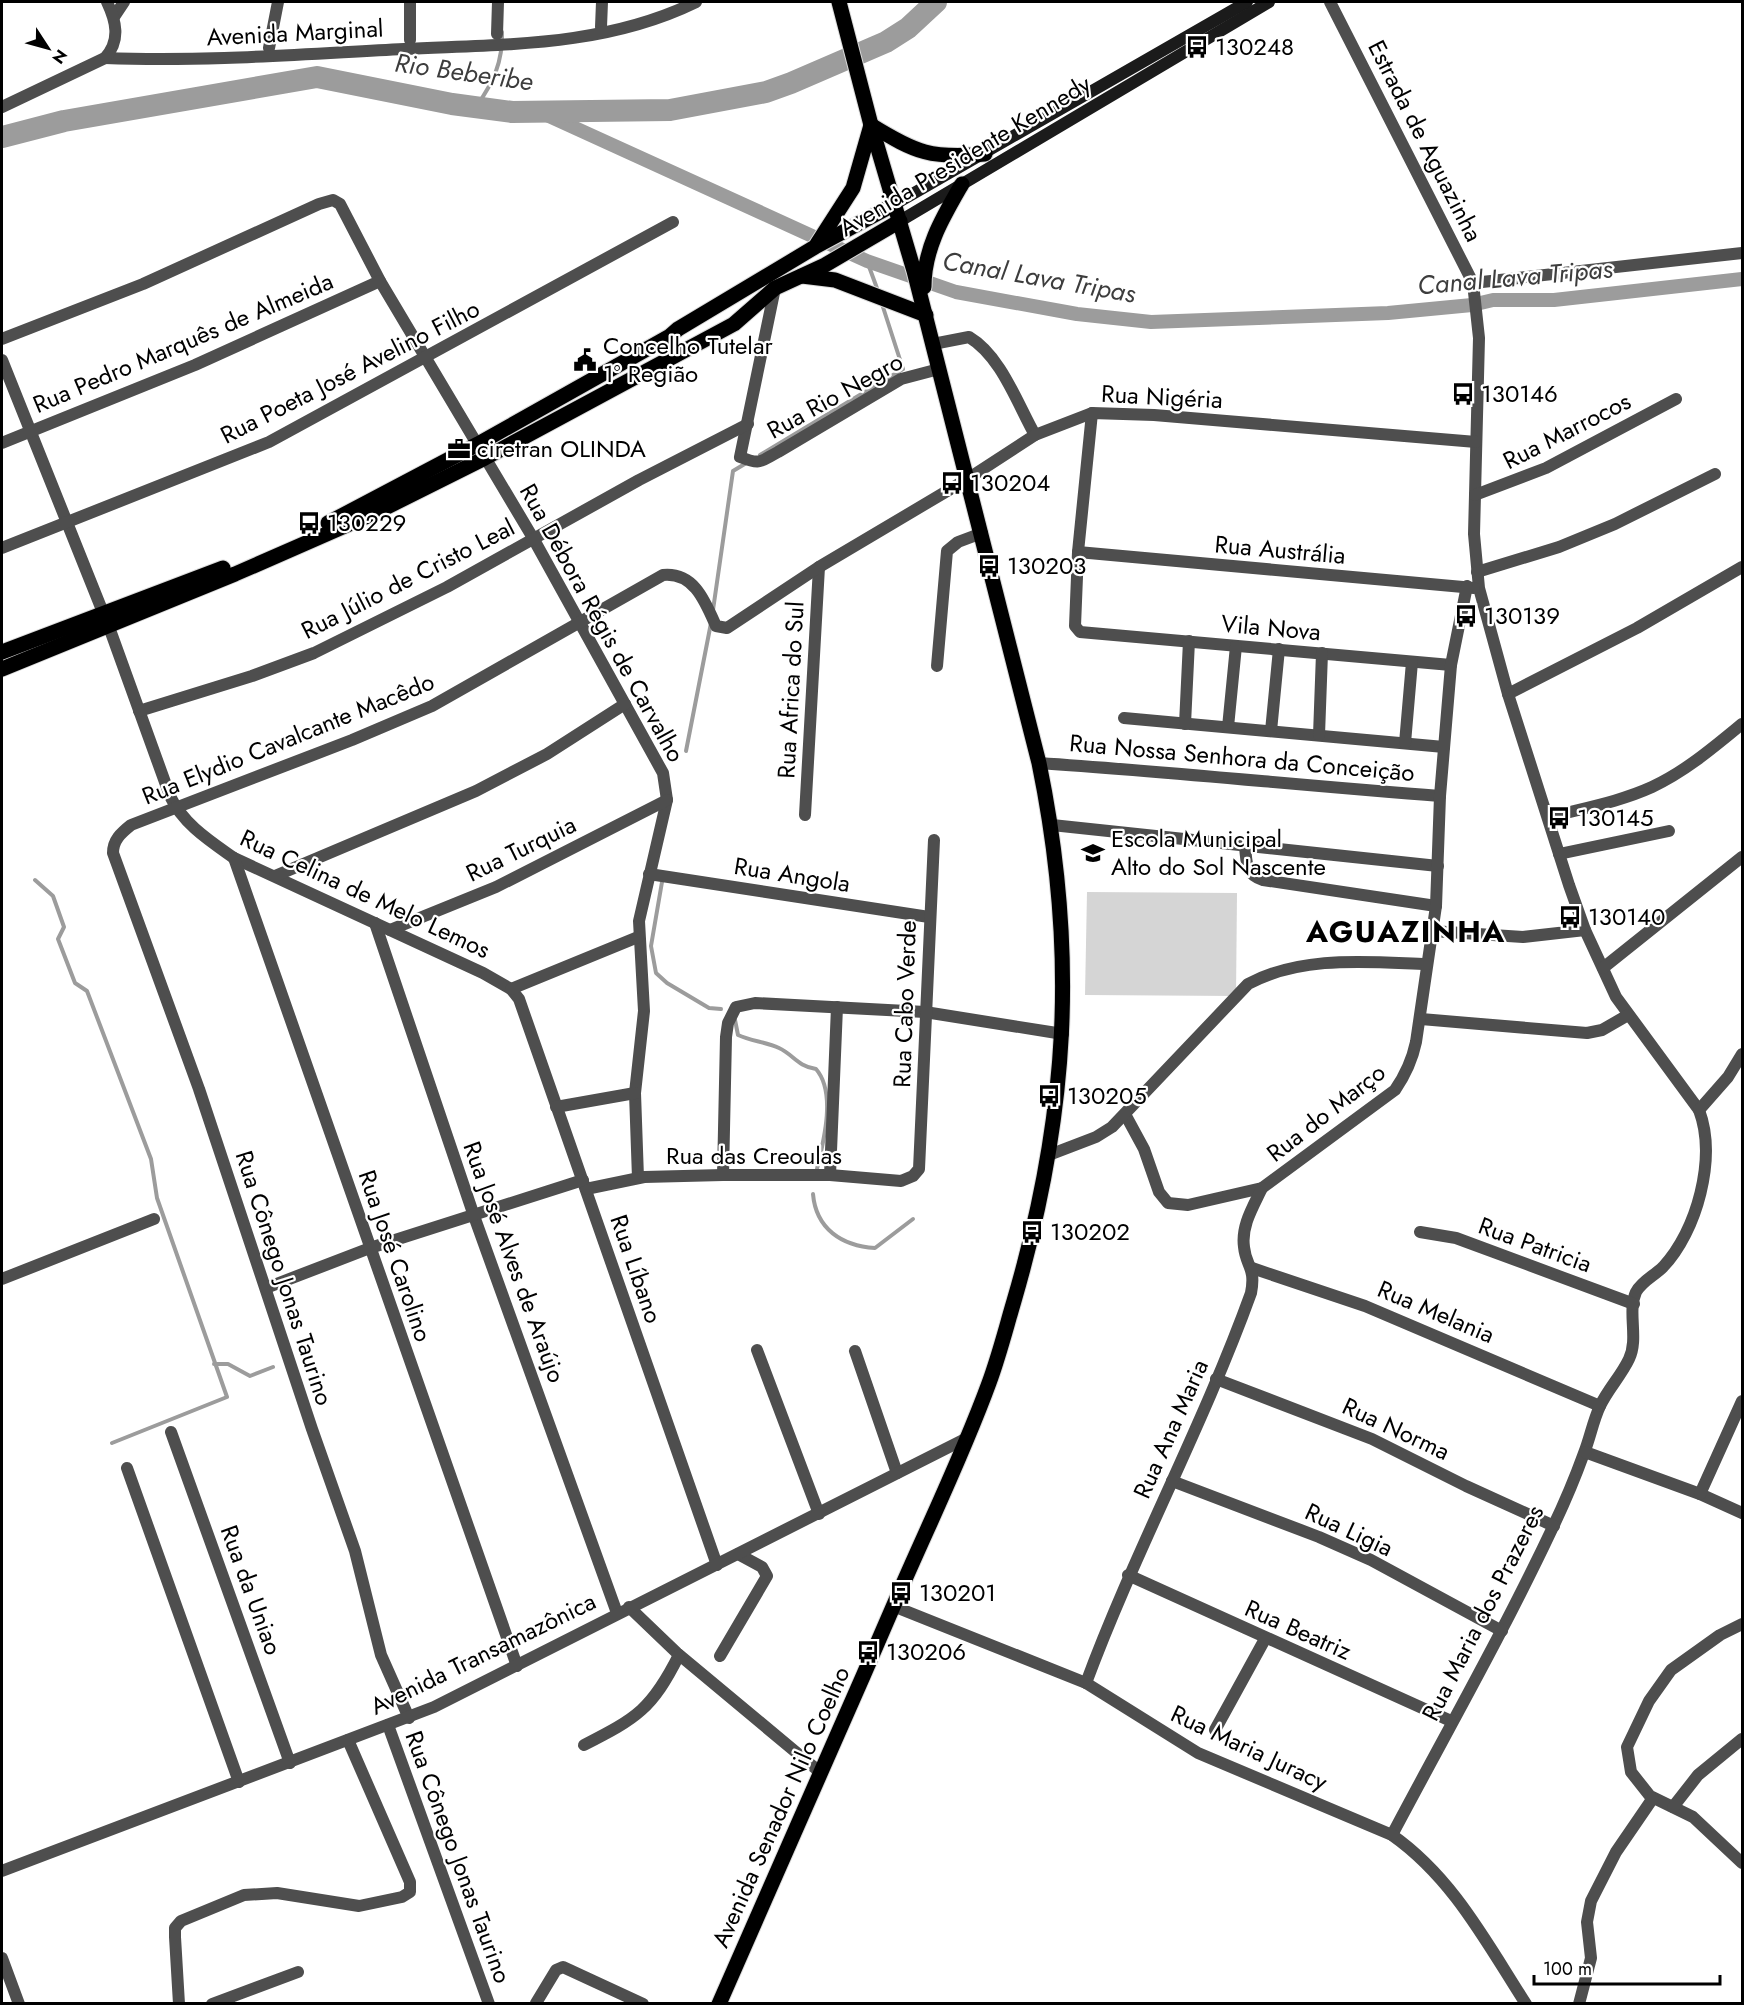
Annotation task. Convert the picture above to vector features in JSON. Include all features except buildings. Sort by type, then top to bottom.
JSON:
[{"type":"main road","name":"Avenida Senador Nilo Coelho","points":[[719,2004],[989,1384],[1025,1263],[1049,1155],[1063,1034],[1064,976],[1052,825],[1040,763],[969,478],[923,307],[919,272],[900,221],[871,125],[839,2]]},
{"type":"main road","name":"Avenida Presidente Kennedy","points":[[2,669],[106,621],[357,521],[482,451],[670,336],[688,334],[737,305],[762,278],[809,250],[837,229],[895,204],[986,154],[1247,2]]},
{"type":"main road","name":"Avenida Presidente Kennedy","points":[[482,451],[577,409],[734,324],[775,288],[825,265],[1269,2]]},
{"type":"main road","points":[[837,229],[853,188],[871,125],[908,148],[933,155],[950,158],[986,154]]},
{"type":"main road","points":[[919,272],[938,226],[962,184]]},
{"type":"main road","points":[[799,276],[826,278],[923,307]]},
{"type":"main road","name":"Avenida Presidente Kennedy","points":[[2,652],[106,621]]},
{"type":"street","points":[[2,107],[105,58],[110,52],[115,37],[114,17],[107,2]]},
{"type":"street","points":[[114,17],[124,2]]},
{"type":"street","points":[[269,48],[278,2]]},
{"type":"street","points":[[410,2],[410,40]]},
{"type":"street","points":[[497,34],[498,2]]},
{"type":"street","points":[[601,27],[602,2]]},
{"type":"street","name":"Avenida Marginal","points":[[105,58],[264,58],[536,44],[590,36],[628,27],[675,12],[696,2]]},
{"type":"street","name":"Estrada de Aguazinha","points":[[1330,2],[1473,283],[1479,328],[1476,442],[1477,572],[1473,587],[1550,817],[1559,854],[1585,930],[1628,1015],[1681,1082],[1704,1122],[1703,1168],[1699,1201],[1689,1229],[1662,1268],[1641,1285],[1636,1293],[1632,1353],[1600,1406]]},
{"type":"street","name":"Rua Débora Régis de Carvalho","points":[[2,339],[143,284],[328,200],[338,201],[380,281],[533,538],[663,772],[667,800],[639,921],[638,937],[644,1011],[635,1093],[638,1178]]},
{"type":"street","name":"Rua Poeta José Avelino Filho","points":[[2,548],[269,442],[674,222]]},
{"type":"street","points":[[1473,283],[1743,253]]},
{"type":"street","name":"Rua Pedro Marquês de Almeida","points":[[2,442],[195,365],[380,281]]},
{"type":"street","points":[[748,424],[775,288]]},
{"type":"street","points":[[933,344],[969,337],[980,345],[993,359],[1035,435]]},
{"type":"street","points":[[2,360],[106,621],[176,809]]},
{"type":"street","name":"Rua Rio Negro","points":[[748,424],[740,457],[752,463],[778,452],[901,379],[939,369]]},
{"type":"street","name":"Rua Marrocos","points":[[1476,495],[1546,468],[1676,399]]},
{"type":"street","points":[[1078,552],[1092,413]]},
{"type":"street","name":"Rua Nigéria","points":[[706,601],[716,626],[728,628],[819,567],[969,478],[1035,435],[1092,413],[1154,415],[1476,442]]},
{"type":"street","name":"Rua Júlio de Cristo Leal","points":[[139,711],[285,665],[416,603],[748,424]]},
{"type":"street","points":[[1477,572],[1559,547],[1615,524],[1715,474]]},
{"type":"street","points":[[937,666],[947,552],[958,542],[982,533]]},
{"type":"street","name":"Rua Austrália","points":[[1078,552],[1473,587]]},
{"type":"street","name":"Vila Nova","points":[[1078,552],[1076,626],[1080,632],[1451,665]]},
{"type":"street","name":"Rua Africa do Sul","points":[[805,815],[819,567]]},
{"type":"street","points":[[1508,694],[1637,628],[1743,567]]},
{"type":"street","name":"Rua Elydio Cavalcante Macêdo","points":[[112,853],[113,844],[119,835],[131,825],[352,740],[432,706],[663,575],[672,574],[687,580],[706,601]]},
{"type":"street","name":"Rua do Março","points":[[1125,1114],[1144,1149],[1159,1192],[1168,1203],[1188,1205],[1262,1188],[1395,1090],[1412,1064],[1420,1019],[1436,906],[1440,796],[1451,665],[1473,587]]},
{"type":"street","points":[[1185,724],[1189,641]]},
{"type":"street","points":[[1228,728],[1236,646]]},
{"type":"street","points":[[1271,731],[1279,649]]},
{"type":"street","points":[[1319,735],[1322,653]]},
{"type":"street","points":[[1405,743],[1412,662]]},
{"type":"street","points":[[275,876],[476,792],[547,754],[625,704]]},
{"type":"street","points":[[1124,718],[1444,747]]},
{"type":"street","points":[[1550,817],[1625,798],[1652,787],[1699,759],[1743,724]]},
{"type":"street","name":"Rua Nossa Senhora da Conceição","points":[[1040,763],[1187,773],[1261,783],[1440,796]]},
{"type":"street","name":"Rua Turquia","points":[[390,930],[496,887],[667,800]]},
{"type":"street","name":"Rua Celina de Melo Lemos","points":[[176,809],[200,832],[234,858],[483,973],[512,989]]},
{"type":"street","points":[[1052,825],[1438,866]]},
{"type":"street","points":[[1559,854],[1669,831]]},
{"type":"street","name":"Rua Cabo Verde","points":[[919,1169],[934,840]]},
{"type":"street","points":[[1245,847],[1247,871],[1263,880],[1436,906]]},
{"type":"street","name":"Rua Cônego Jonas Taurino","points":[[112,853],[199,1089],[356,1551],[381,1655],[409,1718]]},
{"type":"street","points":[[1603,968],[1743,857]]},
{"type":"street","name":"Rua José Carolino","points":[[234,858],[517,1666]]},
{"type":"street","name":"Rua Angola","points":[[649,874],[929,916]]},
{"type":"street","name":"Rua José Alves de Araújo","points":[[375,923],[474,1216],[623,1610],[821,1773]]},
{"type":"street","points":[[1432,931],[1522,938],[1585,930]]},
{"type":"street","points":[[512,989],[638,937]]},
{"type":"street","points":[[1049,1155],[1096,1137],[1112,1127],[1248,984],[1268,973],[1314,963],[1427,964]]},
{"type":"street","name":"Rua Líbano","points":[[512,989],[524,1013],[717,1565]]},
{"type":"street","points":[[723,1175],[726,1037],[736,1007],[755,1004],[925,1012],[1063,1034]]},
{"type":"street","points":[[830,1176],[837,1007]]},
{"type":"street","points":[[1420,1019],[1587,1033],[1602,1030],[1628,1015]]},
{"type":"street","points":[[1699,1110],[1728,1077],[1743,1054]]},
{"type":"street","points":[[556,1107],[635,1093]]},
{"type":"street","name":"Rua das Creoulas","points":[[266,1288],[370,1248],[584,1185],[638,1178],[723,1175],[830,1176],[902,1181],[913,1176],[919,1169]]},
{"type":"street","name":"Rua Ana Maria","points":[[1086,1683],[1128,1575],[1172,1481],[1251,1293],[1254,1277],[1244,1249],[1244,1234],[1246,1222],[1262,1188]]},
{"type":"street","points":[[2,1279],[154,1219]]},
{"type":"street","name":"Rua Patricia","points":[[1420,1232],[1456,1238],[1634,1304]]},
{"type":"street","name":"Rua Melania","points":[[1252,1268],[1365,1306],[1600,1406]]},
{"type":"street","points":[[757,1350],[819,1514]]},
{"type":"street","points":[[855,1351],[897,1473]]},
{"type":"street","name":"Rua Norma","points":[[1216,1379],[1362,1435],[1554,1526]]},
{"type":"street","points":[[1700,1494],[1743,1401]]},
{"type":"street","name":"Rua Maria dos Prazeres","points":[[1392,1835],[1451,1721],[1502,1631],[1554,1526],[1585,1452],[1600,1406]]},
{"type":"street","name":"Rua da Uniao","points":[[171,1432],[291,1763]]},
{"type":"street","name":"Avenida Transamazônica","points":[[2,1870],[409,1718],[517,1666],[623,1610],[967,1438]]},
{"type":"street","points":[[1585,1452],[1700,1494],[1743,1513]]},
{"type":"street","points":[[127,1468],[238,1782]]},
{"type":"street","name":"Rua Ligia","points":[[1172,1481],[1319,1537],[1371,1560],[1502,1631]]},
{"type":"street","points":[[720,1656],[767,1576],[762,1567],[738,1554]]},
{"type":"street","name":"Rua Beatriz","points":[[1128,1575],[1265,1639],[1451,1721]]},
{"type":"street","name":"Rua Maria Juracy","points":[[893,1606],[1086,1683],[1198,1753],[1392,1835],[1418,1854],[1448,1886],[1470,1914],[1526,2004]]},
{"type":"street","points":[[1743,1624],[1720,1635],[1671,1670],[1649,1701],[1627,1747],[1628,1761],[1640,1786],[1653,1798],[1693,1817],[1710,1830],[1743,1863]]},
{"type":"street","points":[[1215,1730],[1265,1639]]},
{"type":"street","points":[[584,1745],[618,1728],[649,1704],[663,1688],[679,1655]]},
{"type":"street","name":"Rua Cônego Jonas Taurino","points":[[388,1725],[488,2001]]},
{"type":"street","points":[[179,2004],[175,1928],[181,1921],[244,1895],[262,1893],[296,1895],[350,1906],[402,1897],[410,1892],[410,1882],[348,1740]]},
{"type":"street","points":[[1673,1807],[1698,1775],[1743,1740]]},
{"type":"street","points":[[1578,2004],[1590,1958],[1587,1922],[1591,1901],[1616,1852],[1653,1798]]},
{"type":"street","points":[[2,1958],[19,2004]]},
{"type":"street","points":[[535,2003],[556,1970],[563,1967],[643,2004]]},
{"type":"street","points":[[212,2004],[298,1972]]},
{"type":"street","points":[[475,2004],[488,2001]]},
{"type":"shaded area","points":[[1087,892],[1237,893],[1236,996],[1085,995]]},
{"type":"waterway","name":"Rio Beberibe","points":[[929,2],[932,5]]},
{"type":"waterway","name":"Rio Beberibe","points":[[2,137],[64,121],[317,77],[452,104],[512,112],[670,110],[766,92],[791,83],[886,42],[908,28],[936,2]]},
{"type":"waterway","points":[[476,107],[496,72],[501,53],[502,32]]},
{"type":"waterway","name":"Canal Lava Tripas","points":[[540,112],[867,261],[956,292],[1077,314],[1151,322],[1388,313],[1472,305],[1493,300],[1554,300],[1742,279]]},
{"type":"waterway","points":[[867,261],[878,291]]},
{"type":"waterway","points":[[760,455],[903,369],[882,304]]},
{"type":"waterway","points":[[713,610],[733,471],[748,462]]},
{"type":"waterway","points":[[686,751],[711,623]]},
{"type":"waterway","points":[[35,880],[53,896],[64,927],[58,939],[75,983],[87,991],[151,1159],[157,1198],[227,1397],[112,1443]]},
{"type":"waterway","points":[[662,882],[651,946],[656,973],[667,983],[709,1008],[721,1009]]},
{"type":"waterway","points":[[735,1020],[738,1035],[779,1048],[800,1063],[816,1069],[822,1079],[827,1105],[822,1148],[816,1173]]},
{"type":"waterway","points":[[813,1194],[819,1217],[825,1226],[842,1239],[863,1247],[875,1248],[913,1219]]},
{"type":"waterway","points":[[214,1364],[228,1364],[250,1376],[273,1367]]},
{"type":"place","name":"130248","points":[[1197,47]]},
{"type":"place","name":"Concelho Tutelar 1° Região","points":[[585,360]]},
{"type":"place","name":"130146","points":[[1463,394]]},
{"type":"place","name":"ciretran OLINDA","points":[[459,449]]},
{"type":"place","name":"130204","points":[[952,483]]},
{"type":"place","name":"130229","points":[[309,523]]},
{"type":"place","name":"130203","points":[[989,566]]},
{"type":"place","name":"130139","points":[[1466,616]]},
{"type":"place","name":"130145","points":[[1559,818]]},
{"type":"place","name":"Escola Municipal Alto do Sol Nascente","points":[[1093,853]]},
{"type":"place","name":"130140","points":[[1570,917]]},
{"type":"place","name":"130205","points":[[1049,1096]]},
{"type":"place","name":"130202","points":[[1032,1232]]},
{"type":"place","name":"130201","points":[[901,1593]]},
{"type":"place","name":"130206","points":[[868,1652]]},
{"type":"district","name":"AGUAZINHA","points":[[1406,932]]}]
